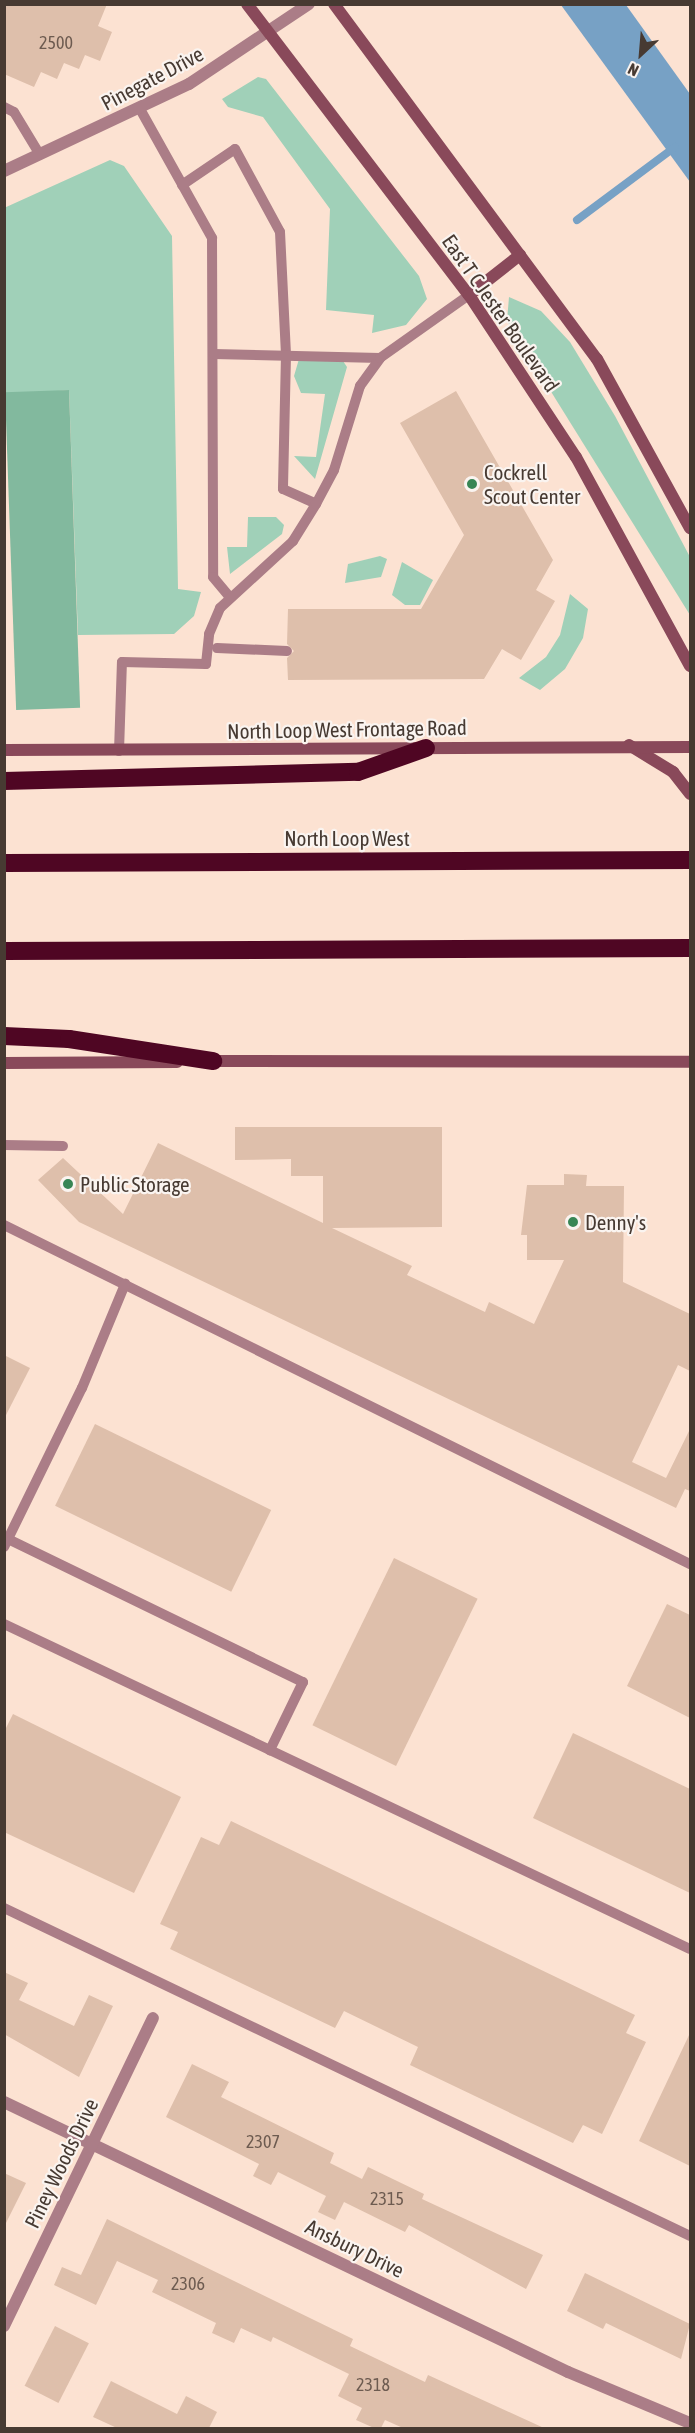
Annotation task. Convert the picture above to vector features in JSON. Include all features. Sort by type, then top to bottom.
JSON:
[{"type":"highway","points":[[4,781],[357,772],[426,748]]},
{"type":"highway","name":"North Loop West","points":[[4,863],[690,860]]},
{"type":"highway","points":[[4,951],[690,948]]},
{"type":"highway","points":[[4,1036],[69,1039],[213,1061]]},
{"type":"street","name":"East T C Jester Boulevard","points":[[247,4],[469,295],[576,457],[690,666]]},
{"type":"street","name":"Pinegate Drive","points":[[4,171],[140,110],[268,34],[309,4]]},
{"type":"street","points":[[334,4],[597,359],[690,528]]},
{"type":"street","points":[[469,295],[520,255]]},
{"type":"street","points":[[628,745],[673,772],[690,794]]},
{"type":"street","name":"North Loop West Frontage Road","points":[[4,750],[119,751],[628,745],[690,747]]},
{"type":"street","points":[[4,1063],[690,1062]]},
{"type":"street","name":"Piney Woods Drive","points":[[4,2326],[153,2018]]},
{"type":"street","name":"Ansbury Drive","points":[[4,2102],[568,2372],[690,2423]]},
{"type":"lane","points":[[4,107],[14,112],[40,154]]},
{"type":"lane","points":[[140,110],[212,238],[213,577],[230,597]]},
{"type":"lane","points":[[182,185],[235,149],[280,232],[286,355],[283,489],[316,504]]},
{"type":"lane","points":[[119,751],[122,662],[206,664],[209,634],[230,597],[293,541],[316,504],[334,470],[360,386],[380,358],[469,295]]},
{"type":"lane","points":[[214,354],[380,358]]},
{"type":"lane","points":[[217,648],[287,651]]},
{"type":"lane","points":[[4,1145],[63,1146]]},
{"type":"lane","points":[[4,1225],[690,1563]]},
{"type":"lane","points":[[125,1284],[82,1388],[6,1543],[303,1682],[270,1750]]},
{"type":"lane","points":[[4,1624],[690,1949]]},
{"type":"lane","points":[[4,1908],[690,2236]]},
{"type":"green space","points":[[258,77],[266,79],[419,276],[427,299],[406,325],[372,333],[374,315],[326,310],[330,209],[263,117],[228,107],[222,99]]},
{"type":"green space","points":[[110,160],[124,166],[172,236],[178,589],[201,592],[194,616],[174,634],[78,635],[69,390],[5,396],[4,208]]},
{"type":"green space","points":[[509,297],[541,311],[570,342],[615,416],[690,557],[690,615],[507,321]]},
{"type":"green space","points":[[299,359],[343,361],[347,367],[315,479],[294,456],[316,457],[325,394],[301,393],[294,376]]},
{"type":"green space","points":[[69,390],[80,708],[16,710],[5,392]]},
{"type":"green space","points":[[248,517],[276,517],[284,525],[282,534],[230,574],[227,547],[247,547]]},
{"type":"green space","points":[[380,556],[387,559],[381,577],[345,583],[348,564]]},
{"type":"green space","points":[[402,562],[433,580],[420,605],[405,605],[392,595]]},
{"type":"green space","points":[[570,594],[588,609],[583,638],[565,669],[540,690],[519,678],[546,657],[560,635]]},
{"type":"water","points":[[561,5],[626,5],[690,94],[690,182]]},
{"type":"building","points":[[4,4],[107,4],[98,26],[112,32],[100,61],[85,55],[79,69],[64,63],[57,79],[41,72],[34,87],[4,74]]},
{"type":"building","name":"Cockrell Scout Center","points":[[456,391],[553,560],[536,590],[555,601],[521,660],[502,649],[484,679],[288,680],[287,658],[294,651],[287,644],[288,609],[421,609],[464,535],[400,423]]},
{"type":"building","points":[[235,1127],[442,1127],[442,1227],[332,1228],[412,1266],[407,1275],[485,1312],[489,1302],[534,1324],[564,1260],[527,1260],[527,1235],[521,1235],[527,1185],[564,1185],[564,1174],[587,1175],[586,1186],[624,1186],[623,1282],[690,1314],[690,1371],[678,1365],[632,1462],[666,1478],[690,1429],[690,1491],[685,1489],[676,1508],[79,1222],[38,1180],[63,1158],[123,1214],[158,1143],[323,1223],[323,1176],[291,1176],[291,1159],[235,1160]]},
{"type":"building","points":[[4,1355],[30,1368],[4,1419]]},
{"type":"building","points":[[95,1424],[271,1510],[231,1592],[55,1506]]},
{"type":"building","points":[[394,1558],[478,1599],[396,1766],[312,1725]]},
{"type":"building","points":[[667,1604],[690,1615],[690,1718],[627,1686]]},
{"type":"building","points":[[13,1714],[181,1797],[134,1893],[4,1832],[4,1732]]},
{"type":"building","points":[[573,1733],[690,1789],[690,1893],[533,1818]]},
{"type":"building","points":[[231,1821],[635,2015],[626,2033],[646,2042],[602,2134],[583,2125],[573,2143],[410,2065],[418,2047],[344,2011],[335,2028],[170,1949],[178,1932],[160,1924],[201,1837],[219,1845]]},
{"type":"building","points":[[4,1972],[28,1983],[19,2000],[74,2026],[89,1995],[113,2006],[79,2077],[4,2034]]},
{"type":"building","points":[[690,2033],[690,2166],[639,2141]]},
{"type":"building","points":[[192,2064],[229,2082],[221,2097],[334,2153],[330,2163],[362,2179],[368,2167],[424,2194],[422,2199],[543,2255],[526,2289],[409,2225],[405,2232],[344,2202],[335,2220],[318,2212],[326,2196],[278,2172],[271,2185],[253,2176],[259,2164],[166,2117]]},
{"type":"building","points":[[4,2173],[26,2183],[4,2227]]},
{"type":"building","points":[[107,2219],[353,2339],[350,2346],[425,2382],[428,2375],[544,2428],[403,2428],[385,2420],[381,2428],[374,2428],[356,2420],[362,2408],[338,2396],[349,2374],[273,2337],[271,2342],[241,2328],[234,2343],[212,2333],[216,2323],[152,2292],[158,2280],[117,2261],[96,2305],[54,2285],[62,2267],[81,2275]]},
{"type":"building","points":[[585,2273],[690,2324],[681,2359],[606,2323],[603,2329],[567,2311]]},
{"type":"building","points":[[55,2326],[89,2343],[58,2403],[25,2386]]},
{"type":"building","points":[[111,2381],[177,2414],[186,2396],[217,2412],[209,2428],[117,2428],[93,2417]]},
{"type":"waterway","points":[[577,220],[675,147]]},
{"type":"place","name":"Cockrell Scout Center","points":[[472,484]]},
{"type":"place","name":"Public Storage","points":[[68,1184]]},
{"type":"place","name":"Denny's","points":[[573,1222]]}]
